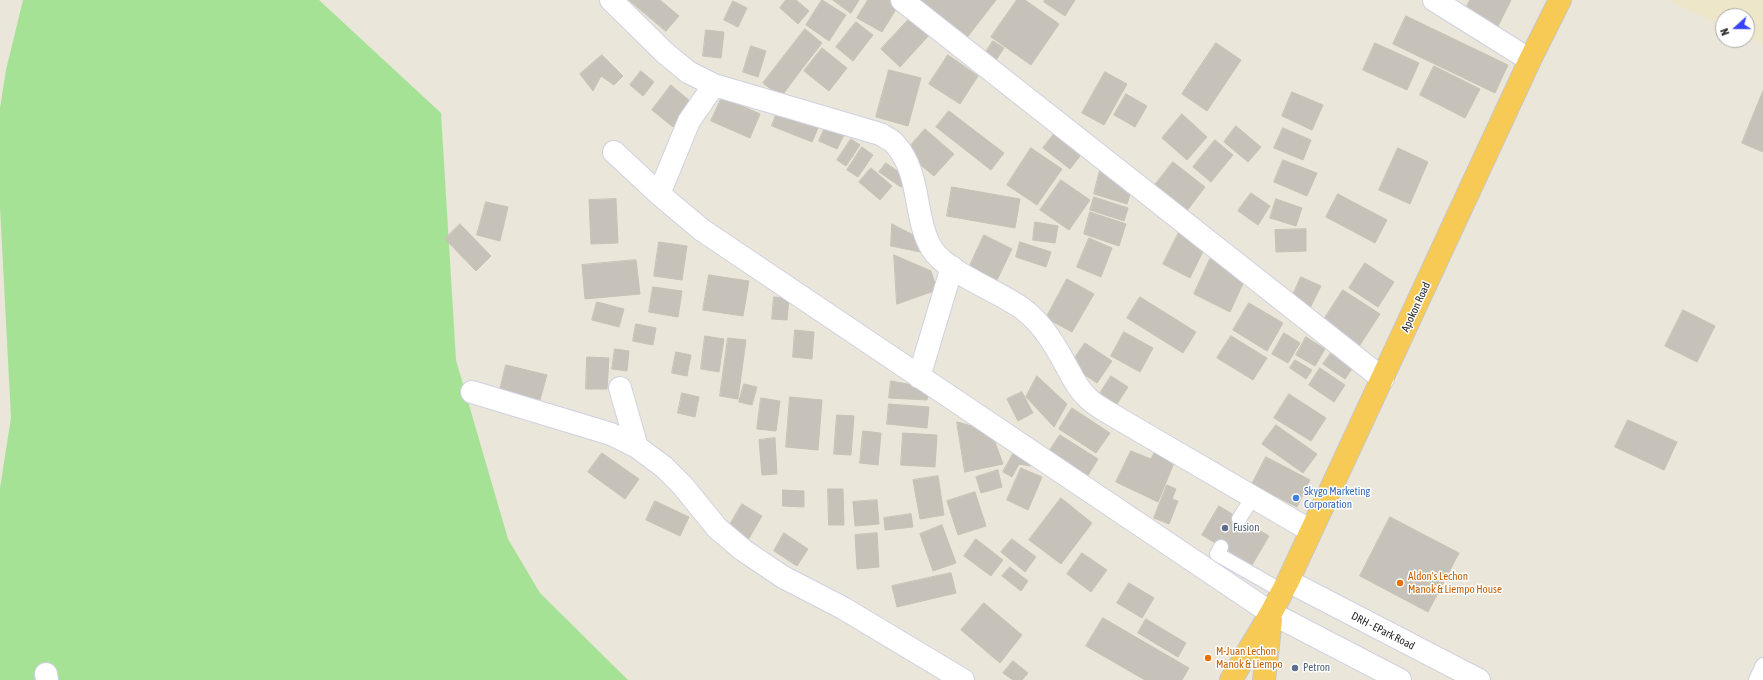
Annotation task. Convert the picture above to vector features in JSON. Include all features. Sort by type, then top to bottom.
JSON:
[{"type":"highway","name":"Apokon Road","points":[[1231,680],[1271,613],[1285,586],[1530,60],[1560,0]]},
{"type":"highway","name":"Apokon Road","points":[[1264,680],[1271,613]]},
{"type":"street","points":[[611,0],[665,53],[688,72],[714,85],[880,134],[895,142],[911,170],[926,235],[932,249],[941,259],[952,267],[1022,309],[1037,322],[1048,336],[1076,383],[1087,397],[1104,410],[1311,530]]},
{"type":"street","points":[[902,0],[1383,378]]},
{"type":"street","points":[[1434,0],[1530,60]]},
{"type":"street","points":[[659,194],[689,121],[714,85]]},
{"type":"street","points":[[614,152],[659,194],[702,230],[919,377],[1271,613],[1400,680]]},
{"type":"street","points":[[919,377],[952,267]]},
{"type":"street","points":[[620,388],[637,447]]},
{"type":"street","points":[[472,392],[611,434],[637,447],[664,467],[683,486],[717,528],[743,550],[783,577],[843,608],[963,680]]},
{"type":"street","name":"DRH - EPark Road","points":[[1285,586],[1479,680]]},
{"type":"lane","points":[[1239,518],[1253,497]]},
{"type":"lane","points":[[1221,546],[1217,554],[1285,586]]},
{"type":"lane","points":[[1756,680],[1763,665]]},
{"type":"shaded area","points":[[1673,0],[1763,0],[1763,44],[1755,40],[1755,8],[1715,8],[1715,22],[1672,2]]},
{"type":"green space","points":[[23,0],[319,0],[441,113],[456,360],[508,539],[540,593],[628,680],[0,680],[0,488],[11,418],[0,207],[0,108],[6,70]]},
{"type":"building","points":[[629,0],[660,0],[679,16],[666,31]]},
{"type":"building","points":[[786,0],[796,0],[809,11],[798,24],[780,8]]},
{"type":"building","points":[[822,0],[846,15],[829,41],[806,25]]},
{"type":"building","points":[[833,0],[859,0],[851,13]]},
{"type":"building","points":[[868,0],[889,0],[898,6],[882,32],[857,18]]},
{"type":"building","points":[[905,0],[996,0],[962,44]]},
{"type":"building","points":[[1017,0],[1025,0],[1059,24],[1031,65],[991,37]]},
{"type":"building","points":[[1045,0],[1075,0],[1065,16],[1044,2]]},
{"type":"building","points":[[1470,0],[1511,0],[1496,30],[1463,14]]},
{"type":"building","points":[[733,1],[747,8],[738,27],[724,20]]},
{"type":"building","points":[[912,16],[931,33],[900,67],[881,49]]},
{"type":"building","points":[[1406,16],[1508,65],[1495,93],[1393,44]]},
{"type":"building","points":[[856,22],[873,35],[853,61],[836,47]]},
{"type":"building","points":[[805,29],[822,43],[801,70],[784,56]]},
{"type":"building","points":[[706,30],[724,32],[721,58],[703,56]]},
{"type":"building","points":[[993,41],[1004,48],[993,65],[982,58]]},
{"type":"building","points":[[1216,43],[1241,60],[1207,111],[1182,94]]},
{"type":"building","points":[[1375,43],[1419,63],[1407,90],[1363,70]]},
{"type":"building","points":[[751,46],[766,51],[758,77],[743,72]]},
{"type":"building","points":[[822,48],[847,68],[829,91],[804,71]]},
{"type":"building","points":[[602,55],[623,76],[614,85],[601,76],[593,91],[580,74]]},
{"type":"building","points":[[948,55],[978,76],[960,104],[929,84]]},
{"type":"building","points":[[784,56],[801,70],[781,97],[763,83]]},
{"type":"building","points":[[1434,66],[1480,89],[1465,118],[1420,95]]},
{"type":"building","points":[[889,70],[921,78],[908,126],[876,117]]},
{"type":"building","points":[[641,71],[654,82],[643,96],[630,85]]},
{"type":"building","points":[[1105,72],[1127,84],[1104,125],[1082,113]]},
{"type":"building","points":[[671,85],[691,102],[673,127],[652,110]]},
{"type":"building","points":[[1763,91],[1763,152],[1742,143]]},
{"type":"building","points":[[1292,92],[1323,105],[1312,130],[1282,116]]},
{"type":"building","points":[[1126,94],[1147,106],[1135,127],[1114,115]]},
{"type":"building","points":[[722,97],[760,114],[750,138],[711,121]]},
{"type":"building","points":[[778,109],[819,126],[812,142],[772,126]]},
{"type":"building","points":[[949,111],[1004,153],[991,170],[936,127]]},
{"type":"building","points":[[1182,114],[1207,137],[1187,160],[1162,138]]},
{"type":"building","points":[[1236,126],[1261,147],[1248,162],[1224,142]]},
{"type":"building","points":[[825,127],[844,135],[837,149],[819,141]]},
{"type":"building","points":[[1283,128],[1311,140],[1303,160],[1274,148]]},
{"type":"building","points":[[925,129],[954,154],[934,176],[905,152]]},
{"type":"building","points":[[1057,130],[1084,151],[1070,169],[1043,148]]},
{"type":"building","points":[[851,139],[860,145],[846,166],[837,160]]},
{"type":"building","points":[[1215,140],[1233,155],[1211,182],[1193,167]]},
{"type":"building","points":[[862,147],[873,155],[858,177],[847,170]]},
{"type":"building","points":[[1031,148],[1062,169],[1037,205],[1007,185]]},
{"type":"building","points":[[1398,148],[1428,162],[1410,204],[1379,190]]},
{"type":"building","points":[[1283,160],[1317,173],[1307,196],[1274,182]]},
{"type":"building","points":[[1173,162],[1205,187],[1186,212],[1154,186]]},
{"type":"building","points":[[886,163],[907,178],[901,187],[879,172]]},
{"type":"building","points":[[871,168],[892,186],[880,200],[859,182]]},
{"type":"building","points":[[1100,170],[1132,188],[1127,204],[1094,194]]},
{"type":"building","points":[[1061,180],[1090,200],[1069,230],[1040,210]]},
{"type":"building","points":[[952,187],[1020,199],[1015,228],[947,216]]},
{"type":"building","points":[[1251,193],[1270,206],[1258,225],[1238,211]]},
{"type":"building","points":[[1338,194],[1387,220],[1375,243],[1326,217]]},
{"type":"building","points":[[1094,197],[1128,208],[1124,221],[1090,210]]},
{"type":"building","points":[[616,199],[618,243],[591,244],[589,200]]},
{"type":"building","points":[[1276,199],[1302,208],[1296,226],[1270,218]]},
{"type":"building","points":[[486,202],[508,207],[500,241],[477,235]]},
{"type":"building","points":[[1090,212],[1126,224],[1119,246],[1084,234]]},
{"type":"building","points":[[1035,222],[1058,226],[1055,243],[1033,240]]},
{"type":"building","points":[[460,224],[491,256],[476,271],[445,239]]},
{"type":"building","points":[[892,224],[921,239],[920,252],[891,246]]},
{"type":"building","points":[[1306,229],[1306,251],[1276,252],[1275,230]]},
{"type":"building","points":[[1179,232],[1206,245],[1190,278],[1163,264]]},
{"type":"building","points":[[984,235],[1012,249],[995,284],[968,270]]},
{"type":"building","points":[[1089,238],[1112,248],[1101,277],[1077,267]]},
{"type":"building","points":[[659,242],[687,246],[682,280],[654,276]]},
{"type":"building","points":[[1020,242],[1051,252],[1046,267],[1016,257]]},
{"type":"building","points":[[894,255],[931,271],[937,290],[897,304]]},
{"type":"building","points":[[1210,259],[1246,277],[1230,312],[1194,294]]},
{"type":"building","points":[[636,260],[640,294],[585,299],[582,265]]},
{"type":"building","points":[[1365,263],[1394,282],[1378,307],[1349,288]]},
{"type":"building","points":[[709,275],[749,281],[743,316],[703,310]]},
{"type":"building","points":[[1301,277],[1321,286],[1310,308],[1291,299]]},
{"type":"building","points":[[1067,279],[1094,294],[1072,332],[1046,318]]},
{"type":"building","points":[[653,287],[682,291],[678,317],[649,312]]},
{"type":"building","points":[[1343,290],[1380,314],[1358,348],[1321,324]]},
{"type":"building","points":[[774,297],[789,298],[787,320],[772,319]]},
{"type":"building","points":[[1140,297],[1196,332],[1183,353],[1127,318]]},
{"type":"building","points":[[597,302],[624,309],[619,327],[592,320]]},
{"type":"building","points":[[1249,303],[1283,323],[1267,351],[1233,330]]},
{"type":"building","points":[[1683,310],[1715,326],[1697,362],[1665,346]]},
{"type":"building","points":[[636,324],[656,328],[653,345],[633,341]]},
{"type":"building","points":[[795,330],[814,332],[812,359],[793,357]]},
{"type":"building","points":[[1124,332],[1153,348],[1140,372],[1111,356]]},
{"type":"building","points":[[1284,333],[1300,343],[1288,363],[1272,354]]},
{"type":"building","points":[[705,336],[724,339],[719,372],[701,369]]},
{"type":"building","points":[[1231,336],[1267,358],[1253,380],[1217,358]]},
{"type":"building","points":[[1306,337],[1325,349],[1315,366],[1296,355]]},
{"type":"building","points":[[728,338],[746,340],[738,399],[720,396]]},
{"type":"building","points":[[1085,343],[1112,361],[1097,383],[1070,365]]},
{"type":"building","points":[[615,349],[629,351],[627,371],[612,369]]},
{"type":"building","points":[[1334,349],[1356,363],[1345,379],[1323,364]]},
{"type":"building","points":[[676,352],[691,355],[687,376],[672,373]]},
{"type":"building","points":[[587,357],[609,358],[607,389],[586,389]]},
{"type":"building","points":[[1295,360],[1312,370],[1306,379],[1290,368]]},
{"type":"building","points":[[506,365],[547,375],[540,400],[500,390]]},
{"type":"building","points":[[1320,368],[1345,385],[1334,402],[1309,385]]},
{"type":"building","points":[[1037,376],[1067,404],[1054,427],[1026,397]]},
{"type":"building","points":[[1111,376],[1128,387],[1113,410],[1096,400]]},
{"type":"building","points":[[891,381],[929,388],[927,400],[889,398]]},
{"type":"building","points":[[744,384],[757,387],[752,405],[739,402]]},
{"type":"building","points":[[1022,392],[1033,413],[1018,421],[1007,399]]},
{"type":"building","points":[[682,393],[699,397],[695,417],[678,413]]},
{"type":"building","points":[[1289,394],[1326,418],[1311,441],[1274,418]]},
{"type":"building","points":[[790,397],[822,400],[818,450],[786,447]]},
{"type":"building","points":[[761,398],[780,401],[776,431],[757,429]]},
{"type":"building","points":[[889,404],[929,407],[927,428],[887,424]]},
{"type":"building","points":[[1072,408],[1110,433],[1096,453],[1059,429]]},
{"type":"building","points":[[837,415],[854,416],[851,455],[834,454]]},
{"type":"building","points":[[1628,420],[1677,442],[1664,470],[1615,447]]},
{"type":"building","points":[[957,422],[991,431],[1003,464],[965,472]]},
{"type":"building","points":[[1276,425],[1317,454],[1303,473],[1262,444]]},
{"type":"building","points":[[863,431],[881,433],[878,465],[860,463]]},
{"type":"building","points":[[903,433],[937,435],[935,467],[901,465]]},
{"type":"building","points":[[1060,435],[1098,459],[1087,477],[1048,453]]},
{"type":"building","points":[[775,438],[777,474],[762,475],[759,440]]},
{"type":"building","points":[[1131,451],[1151,459],[1154,453],[1174,463],[1158,502],[1116,482]]},
{"type":"building","points":[[1014,452],[1033,464],[1030,466],[1019,464],[1012,477],[1003,472]]},
{"type":"building","points":[[602,453],[639,479],[625,499],[588,472]]},
{"type":"building","points":[[1266,457],[1310,480],[1297,507],[1252,484]]},
{"type":"building","points":[[1021,468],[1042,477],[1028,510],[1007,500]]},
{"type":"building","points":[[998,470],[1002,487],[981,493],[976,477]]},
{"type":"building","points":[[938,476],[944,515],[920,519],[913,480]]},
{"type":"building","points":[[1167,485],[1176,489],[1172,499],[1178,501],[1169,524],[1154,518]]},
{"type":"building","points":[[828,489],[843,489],[844,525],[829,525]]},
{"type":"building","points":[[783,490],[804,491],[804,507],[783,506]]},
{"type":"building","points":[[975,492],[986,526],[958,535],[947,501]]},
{"type":"building","points":[[1061,498],[1092,523],[1061,564],[1029,540]]},
{"type":"building","points":[[877,500],[879,524],[855,526],[853,502]]},
{"type":"building","points":[[655,501],[689,517],[680,536],[646,520]]},
{"type":"building","points":[[742,504],[762,516],[748,540],[728,528]]},
{"type":"building","points":[[1219,506],[1269,536],[1252,565],[1202,535]]},
{"type":"building","points":[[911,514],[913,527],[885,530],[884,518]]},
{"type":"building","points":[[1390,517],[1459,553],[1428,612],[1360,576]]},
{"type":"building","points":[[942,525],[956,563],[933,571],[920,534]]},
{"type":"building","points":[[784,533],[808,549],[797,566],[774,551]]},
{"type":"building","points":[[877,533],[879,567],[857,569],[855,535]]},
{"type":"building","points":[[976,539],[1003,560],[991,576],[964,556]]},
{"type":"building","points":[[1012,539],[1036,557],[1025,572],[1001,552]]},
{"type":"building","points":[[1082,553],[1107,570],[1091,592],[1067,574]]},
{"type":"building","points":[[1010,567],[1028,581],[1021,591],[1002,576]]},
{"type":"building","points":[[951,573],[956,593],[897,607],[892,586]]},
{"type":"building","points":[[1129,583],[1154,598],[1142,618],[1117,603]]},
{"type":"building","points":[[984,603],[1022,635],[1000,663],[961,630]]},
{"type":"building","points":[[1103,618],[1189,668],[1182,680],[1145,680],[1086,646]]},
{"type":"building","points":[[1146,619],[1186,643],[1178,657],[1138,633]]},
{"type":"building","points":[[1013,661],[1028,673],[1022,680],[1013,680],[1003,673]]},
{"type":"place","name":"Skygo Marketing Corporation","points":[[1296,498]]},
{"type":"place","name":"Fusion","points":[[1225,528]]},
{"type":"place","name":"Aldon's Lechon Manok & Liempo House","points":[[1400,583]]},
{"type":"place","name":"M-Juan Lechon Manok & Liempo","points":[[1208,658]]},
{"type":"place","name":"Petron","points":[[1295,668]]}]
